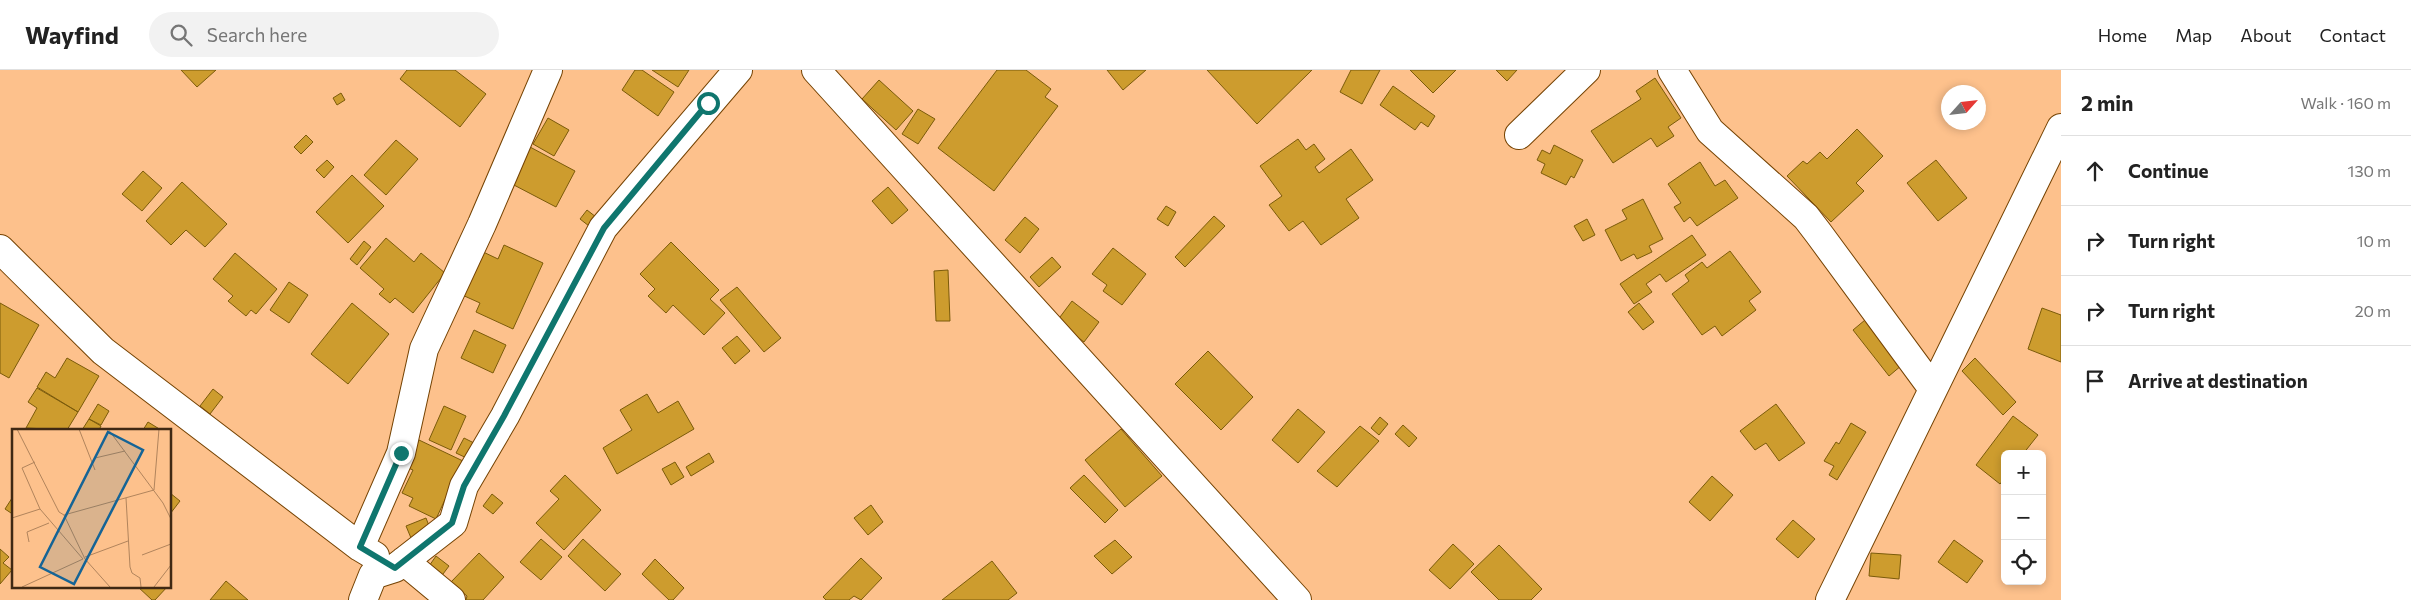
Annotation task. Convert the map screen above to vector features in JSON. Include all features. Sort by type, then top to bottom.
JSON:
[{"type":"street","points":[[360,547],[401,453],[424,349],[482,224],[548,70]]},
{"type":"street","points":[[363,600],[373,575],[399,565],[452,523],[464,486],[504,416],[604,228],[738,70]]},
{"type":"street","points":[[816,70],[1297,600]]},
{"type":"street","points":[[1519,134],[1586,70]]},
{"type":"street","points":[[1672,70],[1710,131],[1806,217],[1933,389]]},
{"type":"street","points":[[1830,600],[2061,128]]},
{"type":"street","points":[[0,249],[103,351],[360,547],[399,565],[451,600]]},
{"type":"building","points":[[181,70],[216,70],[197,87]]},
{"type":"building","points":[[407,70],[455,70],[486,94],[460,127],[400,79]]},
{"type":"building","points":[[635,70],[642,70],[674,92],[658,116],[622,90]]},
{"type":"building","points":[[652,70],[689,70],[678,87]]},
{"type":"building","points":[[997,70],[1026,70],[1051,89],[1045,97],[1058,106],[994,191],[938,148]]},
{"type":"building","points":[[1107,70],[1146,70],[1123,90]]},
{"type":"building","points":[[1207,70],[1312,70],[1257,124]]},
{"type":"building","points":[[1351,70],[1380,70],[1362,104],[1340,92]]},
{"type":"building","points":[[1410,70],[1456,70],[1433,93]]},
{"type":"building","points":[[1496,70],[1517,70],[1507,81]]},
{"type":"building","points":[[1655,78],[1681,118],[1668,127],[1674,136],[1657,147],[1651,138],[1613,163],[1591,131],[1641,99],[1636,91]]},
{"type":"building","points":[[879,80],[913,111],[896,130],[862,99]]},
{"type":"building","points":[[1393,86],[1435,116],[1428,127],[1421,122],[1415,130],[1380,105]]},
{"type":"building","points":[[341,93],[345,100],[337,105],[333,98]]},
{"type":"building","points":[[918,109],[935,119],[918,144],[902,134]]},
{"type":"building","points":[[548,118],[569,130],[554,156],[533,144]]},
{"type":"building","points":[[1857,129],[1883,156],[1856,183],[1864,191],[1831,222],[1787,176],[1803,161],[1807,164],[1820,152],[1827,159]]},
{"type":"building","points":[[306,135],[313,142],[301,154],[294,147]]},
{"type":"building","points":[[1298,139],[1306,150],[1314,144],[1325,159],[1315,167],[1319,173],[1351,149],[1373,180],[1346,199],[1359,218],[1321,245],[1303,221],[1289,231],[1269,205],[1282,196],[1260,166]]},
{"type":"building","points":[[396,140],[418,159],[386,195],[364,175]]},
{"type":"building","points":[[1554,145],[1583,160],[1574,178],[1571,176],[1566,185],[1541,173],[1545,164],[1537,160],[1542,150],[1550,154]]},
{"type":"building","points":[[530,147],[575,171],[556,207],[512,184]]},
{"type":"building","points":[[327,160],[334,167],[324,178],[316,170]]},
{"type":"building","points":[[1936,160],[1967,198],[1938,221],[1907,183]]},
{"type":"building","points":[[1700,162],[1715,186],[1725,180],[1738,198],[1697,226],[1690,217],[1684,222],[1674,207],[1681,203],[1668,184]]},
{"type":"building","points":[[143,171],[162,188],[142,211],[122,194]]},
{"type":"building","points":[[352,175],[384,206],[348,243],[316,212]]},
{"type":"building","points":[[182,182],[227,224],[205,247],[186,230],[171,245],[146,221]]},
{"type":"building","points":[[888,187],[908,210],[892,224],[872,201]]},
{"type":"building","points":[[1643,199],[1663,239],[1649,246],[1652,252],[1637,259],[1634,254],[1621,261],[1605,230],[1627,219],[1622,210]]},
{"type":"building","points":[[1166,206],[1176,212],[1168,226],[1157,219]]},
{"type":"building","points":[[587,210],[596,217],[589,226],[580,219]]},
{"type":"building","points":[[1214,216],[1225,226],[1185,267],[1175,257]]},
{"type":"building","points":[[1025,217],[1039,229],[1020,253],[1005,240]]},
{"type":"building","points":[[1587,219],[1595,235],[1583,241],[1574,226]]},
{"type":"building","points":[[1692,235],[1706,255],[1666,282],[1660,274],[1646,284],[1652,292],[1634,304],[1620,284]]},
{"type":"building","points":[[386,238],[414,262],[421,253],[445,273],[413,313],[395,298],[390,303],[379,294],[384,289],[360,268]]},
{"type":"building","points":[[364,241],[371,247],[357,265],[350,259]]},
{"type":"building","points":[[671,242],[719,290],[710,299],[725,313],[704,335],[673,305],[666,313],[648,296],[655,289],[640,274]]},
{"type":"building","points":[[504,245],[543,263],[513,329],[476,312],[480,303],[460,294],[479,250],[498,259]]},
{"type":"building","points":[[1113,248],[1146,274],[1122,305],[1103,291],[1107,285],[1092,274]]},
{"type":"building","points":[[1730,251],[1761,292],[1749,301],[1756,310],[1722,336],[1715,326],[1702,335],[1672,294],[1689,281],[1685,275],[1702,262],[1707,268]]},
{"type":"building","points":[[235,253],[277,289],[256,314],[251,310],[246,316],[228,301],[233,296],[213,279]]},
{"type":"building","points":[[1052,257],[1061,267],[1039,287],[1030,277]]},
{"type":"building","points":[[948,270],[950,321],[936,321],[934,271]]},
{"type":"building","points":[[289,282],[308,295],[289,323],[270,310]]},
{"type":"building","points":[[737,287],[781,338],[764,352],[720,300]]},
{"type":"building","points":[[1072,301],[1099,322],[1084,342],[1057,321]]},
{"type":"building","points":[[0,303],[39,325],[9,378],[0,373]]},
{"type":"building","points":[[352,303],[389,334],[348,384],[311,354]]},
{"type":"building","points":[[1639,303],[1654,322],[1643,330],[1628,312]]},
{"type":"building","points":[[2042,308],[2061,315],[2061,362],[2028,349]]},
{"type":"building","points":[[1865,320],[1902,365],[1889,376],[1853,330]]},
{"type":"building","points":[[474,330],[506,345],[493,373],[461,358]]},
{"type":"building","points":[[737,336],[750,351],[735,364],[722,348]]},
{"type":"building","points":[[1208,351],[1253,397],[1221,430],[1175,384]]},
{"type":"building","points":[[67,358],[99,376],[78,412],[37,387],[46,372],[55,378]]},
{"type":"building","points":[[1975,358],[2016,402],[2003,415],[1962,371]]},
{"type":"building","points":[[37,388],[78,412],[68,429],[26,428],[37,408],[28,402]]},
{"type":"building","points":[[213,389],[223,397],[210,414],[200,406]]},
{"type":"building","points":[[647,394],[658,413],[678,401],[694,429],[617,474],[603,448],[632,430],[620,410]]},
{"type":"building","points":[[98,404],[109,411],[101,425],[89,419]]},
{"type":"building","points":[[1776,404],[1805,443],[1779,461],[1766,443],[1755,450],[1740,431]]},
{"type":"building","points":[[444,406],[466,416],[451,450],[429,440]]},
{"type":"building","points":[[1298,409],[1325,432],[1298,463],[1272,440]]},
{"type":"building","points":[[2013,416],[2038,435],[2026,450],[2001,450],[2000,484],[1976,465]]},
{"type":"building","points":[[1380,417],[1388,424],[1379,435],[1371,428]]},
{"type":"building","points":[[89,419],[101,426],[100,429],[83,429]]},
{"type":"building","points":[[148,422],[159,429],[144,429]]},
{"type":"building","points":[[1851,423],[1866,432],[1837,480],[1829,475],[1834,466],[1824,461],[1836,442],[1839,444]]},
{"type":"building","points":[[1403,425],[1417,438],[1409,447],[1395,434]]},
{"type":"building","points":[[1360,426],[1379,441],[1337,487],[1317,471]]},
{"type":"building","points":[[1121,429],[1162,476],[1125,507],[1085,460]]},
{"type":"building","points":[[464,438],[480,446],[473,461],[456,453]]},
{"type":"building","points":[[419,440],[463,461],[436,519],[409,506],[413,498],[402,493],[413,470],[406,467]]},
{"type":"building","points":[[709,453],[714,462],[691,476],[686,467]]},
{"type":"building","points":[[675,462],[684,477],[671,485],[662,469]]},
{"type":"building","points":[[565,475],[601,510],[564,550],[536,523],[559,499],[550,491]]},
{"type":"building","points":[[1084,475],[1118,510],[1105,523],[1070,488]]},
{"type":"building","points":[[1712,476],[1733,495],[1710,521],[1689,502]]},
{"type":"building","points":[[171,494],[180,501],[171,513]]},
{"type":"building","points":[[492,494],[503,503],[493,514],[483,506]]},
{"type":"building","points":[[12,498],[12,514],[5,509]]},
{"type":"building","points":[[871,505],[883,522],[868,535],[854,518]]},
{"type":"building","points":[[426,518],[431,531],[411,538],[406,526]]},
{"type":"building","points":[[1793,520],[1815,539],[1798,558],[1776,539]]},
{"type":"building","points":[[541,539],[562,557],[541,580],[520,562]]},
{"type":"building","points":[[583,539],[621,574],[605,591],[568,556]]},
{"type":"building","points":[[1115,540],[1132,557],[1112,574],[1094,556]]},
{"type":"building","points":[[1954,540],[1983,561],[1967,583],[1938,562]]},
{"type":"building","points":[[1453,544],[1474,564],[1450,589],[1429,570]]},
{"type":"building","points":[[1499,545],[1542,589],[1531,600],[1499,600],[1471,572]]},
{"type":"building","points":[[0,549],[9,557],[3,563],[12,570],[0,584]]},
{"type":"building","points":[[479,553],[504,577],[483,600],[466,600],[467,596],[451,582]]},
{"type":"building","points":[[1871,553],[1901,555],[1899,579],[1869,576]]},
{"type":"building","points":[[436,556],[449,566],[440,578],[427,569]]},
{"type":"building","points":[[861,558],[882,578],[861,600],[854,596],[849,600],[826,600],[823,597]]},
{"type":"building","points":[[655,559],[684,588],[673,600],[669,600],[642,574]]},
{"type":"building","points":[[992,561],[1017,593],[1008,600],[942,600]]},
{"type":"building","points":[[226,581],[248,600],[210,600]]},
{"type":"building","points":[[139,588],[166,588],[155,600],[152,600]]},
{"type":"route","points":[[401,453],[360,547],[395,568],[426,546],[452,523],[464,486],[504,416],[604,228],[708,103]]}]
